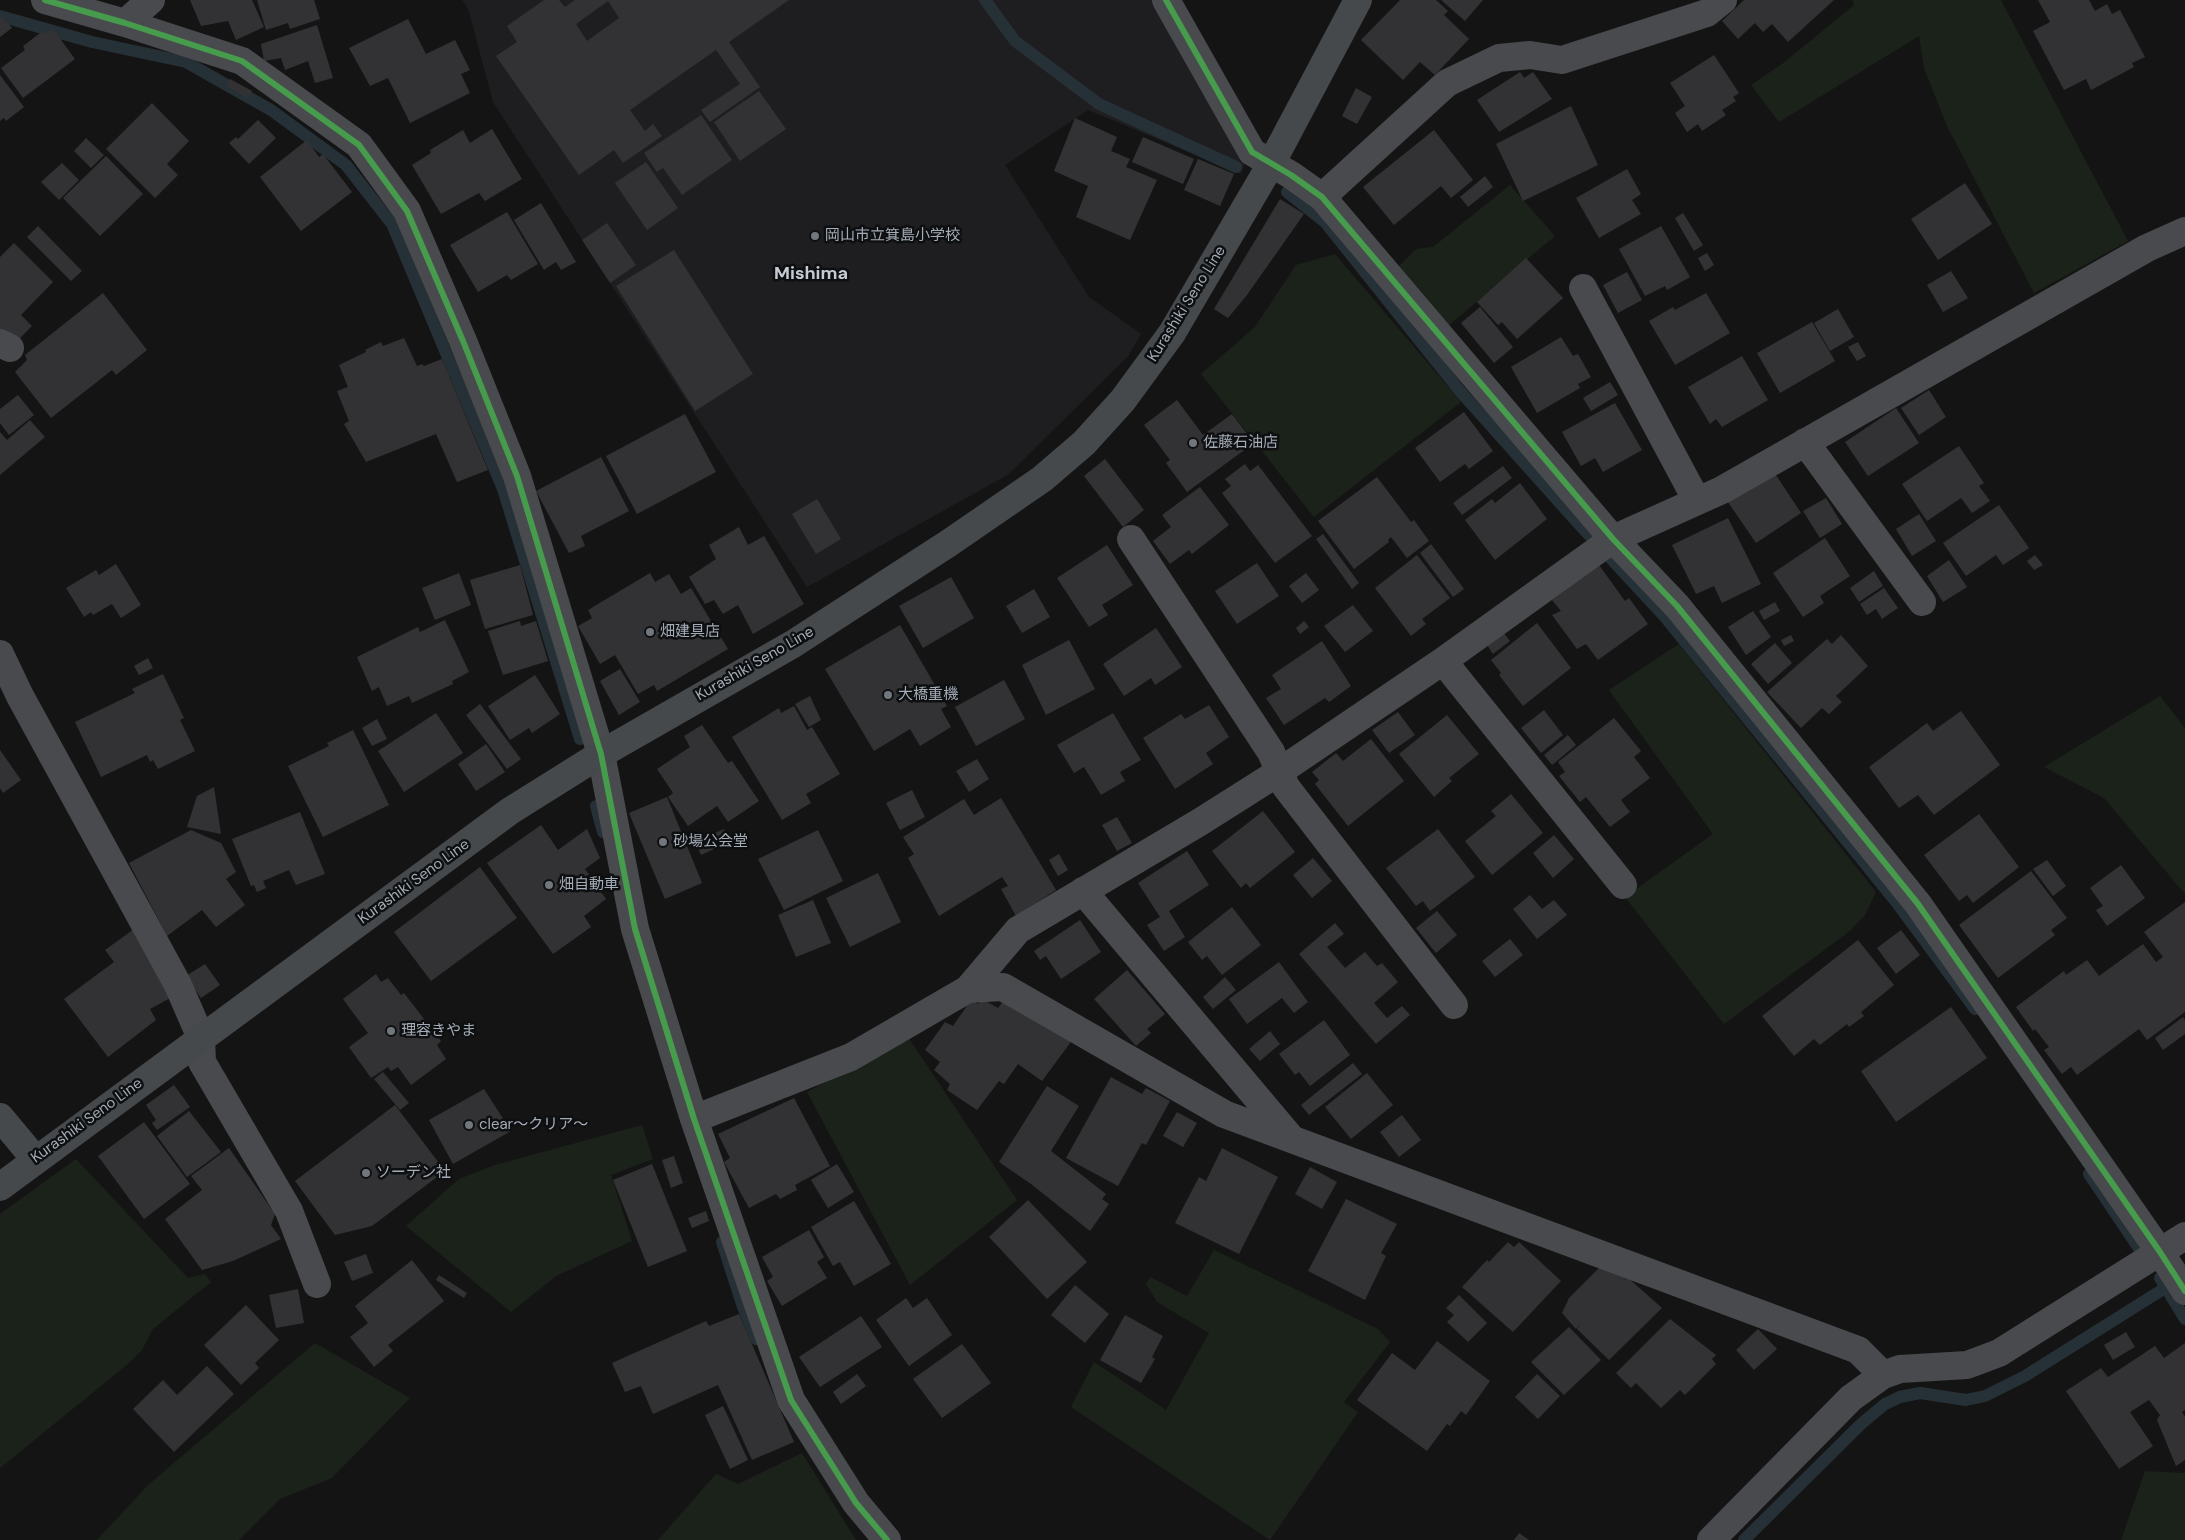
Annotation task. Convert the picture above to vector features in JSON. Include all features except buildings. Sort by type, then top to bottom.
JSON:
[{"type":"main road","name":"Kurashiki Seno Line","points":[[0,1187],[35,1159],[510,811],[601,754],[793,644],[949,544],[1042,479],[1084,443],[1123,400],[1172,333],[1271,164],[1358,0]]},
{"type":"main road","points":[[0,1117],[35,1159]]},
{"type":"street","points":[[45,0],[126,23],[242,61],[359,145],[407,211],[463,341],[517,476],[601,754],[635,929],[694,1119],[791,1400],[856,1503],[887,1540]]},
{"type":"street","points":[[126,23],[150,0]]},
{"type":"street","points":[[1166,0],[1252,152],[1322,197],[1603,546],[1677,606],[1918,904],[2173,1272]]},
{"type":"street","points":[[1322,197],[1447,83],[1499,58],[1530,55],[1562,60],[1707,13],[1723,0]]},
{"type":"street","points":[[694,1119],[851,1058],[968,988],[1018,930],[1200,822],[1278,772],[1444,661],[1603,546],[1722,490],[2147,248],[2185,231]]},
{"type":"street","points":[[1583,288],[1697,501]]},
{"type":"street","points":[[1805,442],[1922,602]]},
{"type":"street","points":[[1131,539],[1271,752],[1286,787],[1454,1005]]},
{"type":"street","points":[[0,654],[20,696],[178,985],[201,1038],[202,1062],[290,1211],[317,1284]]},
{"type":"street","points":[[1444,661],[1623,885]]},
{"type":"street","points":[[1083,891],[1292,1139]]},
{"type":"street","points":[[968,988],[1003,987],[1224,1114],[1858,1350],[1883,1375]]},
{"type":"street","points":[[1711,1540],[1851,1398],[1883,1375],[1900,1369],[1967,1365],[1999,1353],[2173,1272],[2185,1236]]},
{"type":"shaded area","name":"岡山市立箕島小学校","points":[[462,0],[1152,0],[1245,163],[1241,174],[1088,110],[1005,165],[1089,297],[1141,334],[1128,356],[1009,474],[807,587],[493,102],[468,8]]},
{"type":"shaded area","points":[[1852,0],[2001,0],[2128,241],[2034,293],[1947,126],[1924,68],[1919,36],[1779,122],[1751,85],[1782,64],[1854,5]]},
{"type":"shaded area","points":[[1510,185],[1555,236],[1449,325],[1397,268],[1416,249],[1433,247]]},
{"type":"shaded area","points":[[1335,254],[1461,402],[1314,517],[1201,374],[1255,327],[1296,265]]},
{"type":"shaded area","points":[[1679,644],[1876,892],[1865,915],[1850,931],[1724,1024],[1625,897],[1713,834],[1609,690]]},
{"type":"shaded area","points":[[2160,696],[2185,728],[2185,894],[2104,798],[2044,767]]},
{"type":"shaded area","points":[[908,1037],[1017,1200],[910,1285],[807,1092]]},
{"type":"shaded area","points":[[642,1125],[653,1159],[611,1175],[632,1241],[556,1276],[511,1312],[406,1226],[459,1179],[495,1165]]},
{"type":"shaded area","points":[[76,1159],[188,1278],[205,1274],[211,1282],[153,1329],[142,1350],[128,1364],[0,1468],[0,1214]]},
{"type":"shaded area","points":[[1214,1250],[1378,1329],[1390,1342],[1344,1402],[1358,1412],[1270,1540],[1071,1407],[1094,1362],[1166,1410],[1209,1333],[1157,1302],[1146,1284],[1150,1277],[1187,1296]]},
{"type":"shaded area","points":[[315,1343],[410,1398],[332,1478],[280,1499],[239,1540],[97,1540],[148,1485]]},
{"type":"shaded area","points":[[802,1453],[856,1540],[658,1540],[716,1474],[738,1484]]},
{"type":"shaded area","points":[[2145,1471],[2185,1473],[2185,1540],[2121,1540]]},
{"type":"waterway","points":[[985,0],[1015,41],[1099,104],[1236,167]]},
{"type":"waterway","points":[[0,16],[92,42],[186,62],[271,110],[346,165],[392,224],[503,489],[580,739]]},
{"type":"waterway","points":[[1287,192],[1325,222],[1459,390],[1665,617],[1897,903],[1975,1009]]},
{"type":"waterway","points":[[596,806],[603,832]]},
{"type":"waterway","points":[[2089,1174],[2140,1250]]},
{"type":"waterway","points":[[722,1242],[742,1304],[756,1339]]},
{"type":"waterway","points":[[2160,1278],[2185,1319]]},
{"type":"waterway","points":[[1744,1540],[1861,1424],[1885,1404],[1900,1397],[1920,1393],[1966,1400],[1985,1396],[2025,1376],[2181,1278]]},
{"type":"cycle path","points":[[45,0],[125,23],[242,61],[359,145],[407,211],[463,341],[517,476],[601,754],[635,929],[694,1119],[791,1400],[856,1503],[887,1540]]},
{"type":"cycle path","points":[[1166,0],[1252,152],[1291,175],[1322,197],[1613,539],[1677,606],[1918,904],[2160,1252],[2185,1291]]},
{"type":"place","name":"岡山市立箕島小学校","points":[[815,236]]},
{"type":"place","name":"佐藤石油店","points":[[1193,443]]},
{"type":"place","name":"畑建具店","points":[[650,632]]},
{"type":"place","name":"大橋重機","points":[[888,695]]},
{"type":"place","name":"砂場公会堂","points":[[663,842]]},
{"type":"place","name":"畑自動車","points":[[549,885]]},
{"type":"place","name":"理容きやま","points":[[391,1031]]},
{"type":"place","name":"clear～クリア～","points":[[469,1125]]},
{"type":"place","name":"ソーデン社","points":[[366,1173]]},
{"type":"district","name":"Mishima","points":[[811,274]]}]
